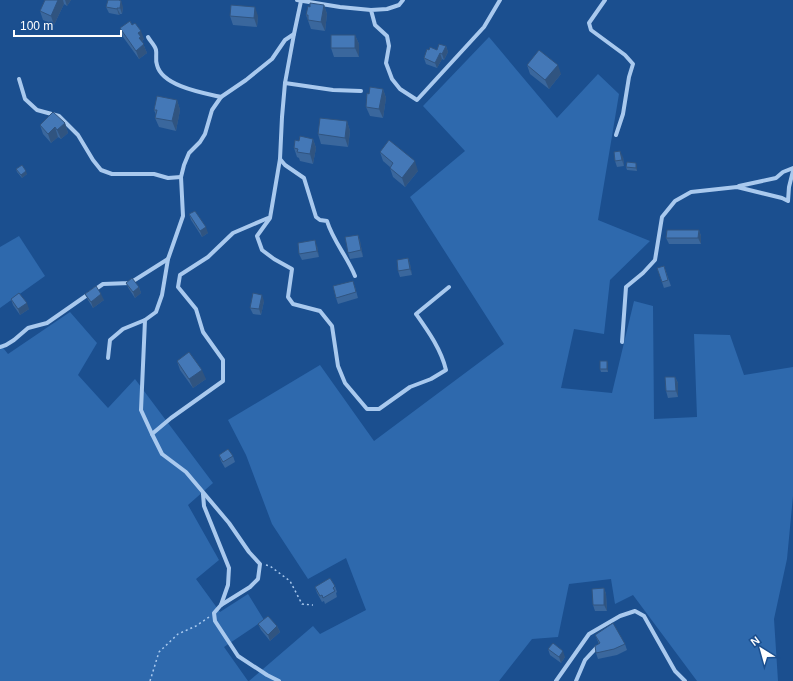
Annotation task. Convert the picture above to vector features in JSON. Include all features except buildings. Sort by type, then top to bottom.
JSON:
[{"type":"street","points":[[402,0],[399,5],[386,9],[371,10],[310,1],[299,1],[286,83],[282,117],[280,159],[270,218],[257,236],[262,250],[292,269],[288,297],[293,304],[320,311],[332,326],[338,366],[345,383],[367,409],[379,410],[410,387],[432,379],[446,370],[444,360],[416,314],[449,288]]},
{"type":"street","points":[[371,10],[375,25],[387,36],[388,46],[386,62],[392,78],[400,89],[417,100],[484,27],[500,0]]},
{"type":"street","points":[[605,0],[588,23],[591,30],[625,54],[633,64],[629,77],[623,114],[616,134]]},
{"type":"street","points":[[108,358],[110,340],[123,329],[145,320],[156,312],[162,295],[168,259],[183,216],[181,177],[184,165],[189,153],[200,142],[205,134],[212,110],[221,97],[246,80],[272,59],[286,40],[294,34]]},
{"type":"street","points":[[148,37],[156,50],[156,66],[162,74],[189,90],[221,97]]},
{"type":"street","points":[[19,79],[25,99],[37,110],[59,116],[78,135],[101,170],[112,174],[154,174],[168,178],[181,177]]},
{"type":"street","points":[[286,83],[333,90],[360,91]]},
{"type":"street","points":[[280,159],[285,165],[304,178],[316,217],[320,220],[327,221],[330,231],[350,262],[355,276]]},
{"type":"street","points":[[622,342],[626,287],[643,273],[654,260],[662,218],[675,201],[691,192],[737,186],[776,178],[783,172],[793,169],[789,187],[788,202],[782,198],[737,186]]},
{"type":"street","points":[[152,434],[171,418],[223,381],[223,360],[203,332],[196,309],[178,287],[180,275],[208,257],[233,233],[270,218]]},
{"type":"street","points":[[0,346],[6,345],[14,340],[28,328],[47,323],[102,284],[130,283],[168,259]]},
{"type":"street","points":[[145,320],[141,410],[152,434],[162,454],[186,472],[229,523],[249,552],[260,564],[258,578],[250,587],[221,605],[214,613],[215,621],[238,656],[267,676],[279,681]]},
{"type":"street","points":[[203,494],[204,506],[229,568],[228,585],[221,605]]},
{"type":"street","points":[[556,681],[589,634],[620,616],[635,611],[644,616],[675,671],[685,681]]},
{"type":"street","points":[[576,681],[585,660],[597,647]]},
{"type":"path","points":[[260,564],[270,566],[290,581],[302,604],[313,605]]},
{"type":"path","points":[[150,681],[159,652],[178,634],[196,626],[214,613]]},
{"type":"shaded area","points":[[489,37],[557,118],[598,74],[619,94],[598,220],[650,241],[610,280],[604,334],[574,329],[561,388],[612,393],[634,301],[653,306],[654,419],[697,417],[694,334],[730,335],[744,375],[793,367],[793,496],[787,559],[774,619],[778,681],[697,681],[633,595],[615,604],[611,579],[569,584],[558,637],[532,639],[499,681],[249,681],[313,626],[320,634],[366,610],[346,558],[308,579],[272,524],[246,455],[228,420],[320,365],[374,441],[504,344],[410,197],[465,151],[423,106]]},
{"type":"shaded area","points":[[19,236],[45,276],[0,308],[0,247]]},
{"type":"shaded area","points":[[70,312],[97,343],[78,375],[108,408],[135,379],[213,483],[188,505],[219,560],[196,579],[220,612],[248,594],[264,620],[224,647],[248,681],[0,681],[0,344],[8,354]]}]
